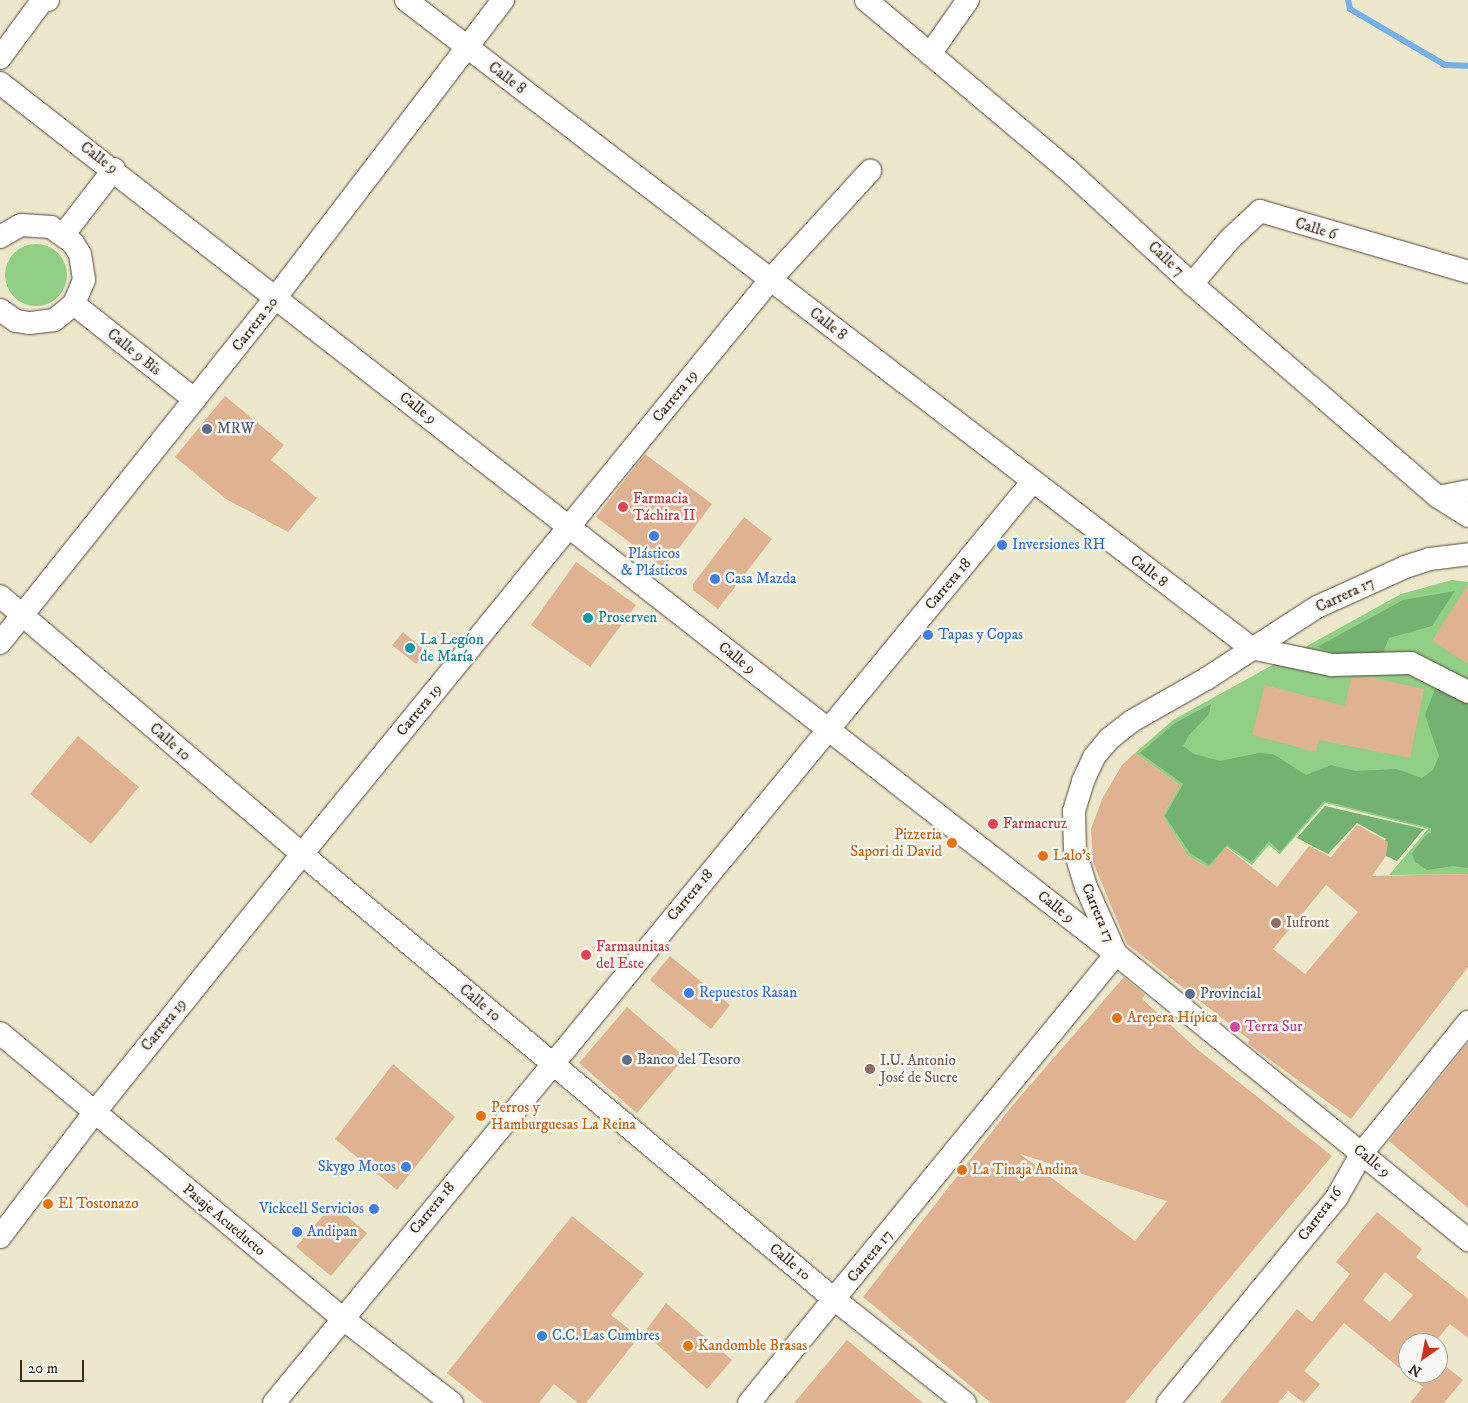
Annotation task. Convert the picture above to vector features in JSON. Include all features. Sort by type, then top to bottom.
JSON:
[{"type":"street","points":[[0,58],[44,0]]},
{"type":"street","name":"Calle 8","points":[[406,0],[1032,482],[1251,648]]},
{"type":"street","name":"Carrera 20","points":[[0,643],[276,297],[503,0]]},
{"type":"street","name":"Calle 7","points":[[866,0],[1068,169],[1192,284],[1438,498],[1468,516]]},
{"type":"street","points":[[930,54],[968,0]]},
{"type":"street","name":"Calle 9","points":[[0,82],[114,168],[568,528],[828,728],[1116,954],[1468,1240]]},
{"type":"street","points":[[64,234],[114,168]]},
{"type":"street","name":"Carrera 19","points":[[0,1237],[94,1113],[302,854],[770,279],[870,171]]},
{"type":"street","name":"Calle 6","points":[[1192,284],[1230,239],[1260,211],[1468,272]]},
{"type":"street","points":[[0,237],[21,225],[36,224],[64,234],[80,254],[84,267],[81,293],[74,304],[54,320],[42,323],[16,321],[2,315]]},
{"type":"street","name":"Calle 9 Bis","points":[[74,304],[194,400]]},
{"type":"street","name":"Carrera 18","points":[[274,1403],[342,1318],[1032,482]]},
{"type":"street","points":[[1438,498],[1468,491]]},
{"type":"street","name":"Carrera 17","points":[[749,1403],[1116,954],[1086,887],[1075,851],[1074,811],[1082,780],[1094,757],[1132,721],[1206,679],[1251,648],[1317,607],[1405,567],[1430,559],[1468,554]]},
{"type":"street","name":"Calle 10","points":[[0,596],[302,854],[834,1299],[964,1403]]},
{"type":"street","points":[[1251,648],[1332,665],[1411,663],[1468,692]]},
{"type":"street","name":"Carrera 16","points":[[1168,1403],[1337,1197],[1362,1153],[1468,1022]]},
{"type":"street","name":"Pasaje Acueducto","points":[[0,1033],[342,1318],[452,1403]]},
{"type":"green space","points":[[36,244],[48,246],[58,253],[65,263],[67,275],[65,287],[58,297],[48,304],[36,306],[24,304],[14,297],[7,287],[5,275],[7,263],[14,253],[24,246]]},
{"type":"green space","points":[[1452,580],[1468,582],[1468,874],[1389,875],[1428,829],[1325,803],[1280,854],[1269,845],[1252,865],[1227,847],[1209,868],[1188,856],[1163,816],[1180,785],[1135,753],[1173,720],[1401,594]]},
{"type":"green space","points":[[1455,591],[1432,626],[1389,638],[1382,655],[1347,657],[1317,647],[1403,600]]},
{"type":"green space","points":[[1435,689],[1448,689],[1468,701],[1468,868],[1453,866],[1427,870],[1415,862],[1412,853],[1427,834],[1431,833],[1431,828],[1324,801],[1280,852],[1269,841],[1252,862],[1227,845],[1209,865],[1190,853],[1165,816],[1183,784],[1140,753],[1175,723],[1211,704],[1209,714],[1189,735],[1183,746],[1194,754],[1220,761],[1259,753],[1273,754],[1306,775],[1331,765],[1356,771],[1397,769],[1422,778],[1433,770],[1439,756],[1425,715]]},
{"type":"green space","points":[[1325,806],[1424,829],[1397,861],[1375,851],[1386,839],[1357,823],[1328,854],[1297,838]]},
{"type":"building","points":[[225,396],[284,445],[271,460],[317,498],[288,532],[226,499],[175,457]]},
{"type":"building","points":[[645,454],[712,504],[664,568],[596,517]]},
{"type":"building","points":[[744,517],[772,539],[718,609],[693,590],[693,584]]},
{"type":"building","name":"Proserven","points":[[576,562],[636,605],[590,667],[531,625]]},
{"type":"building","points":[[1468,584],[1468,664],[1432,641]]},
{"type":"building","name":"La Legíon de María","points":[[403,632],[427,652],[416,664],[392,645]]},
{"type":"building","points":[[1370,677],[1424,689],[1410,758],[1319,740],[1316,752],[1252,735],[1265,685],[1345,706],[1351,678]]},
{"type":"building","points":[[78,736],[139,787],[91,844],[30,794]]},
{"type":"building","points":[[1135,753],[1180,785],[1163,816],[1188,856],[1209,868],[1226,847],[1277,887],[1309,846],[1331,857],[1357,825],[1388,842],[1386,856],[1372,876],[1468,874],[1468,967],[1351,1119],[1247,1043],[1250,1040],[1127,944],[1093,862],[1091,829],[1102,799],[1122,765]],"holes":[[[1326,885],[1358,912],[1305,974],[1273,949]]]},
{"type":"building","points":[[670,956],[730,1005],[711,1029],[650,980]]},
{"type":"building","points":[[1124,977],[1145,995],[1142,999],[1197,1049],[1332,1156],[1125,1403],[991,1403],[863,1297],[1012,1106]],"holes":[[[1020,1154],[1167,1201],[1135,1241]]]},
{"type":"building","points":[[627,1007],[685,1057],[637,1113],[579,1063]]},
{"type":"building","points":[[1468,1043],[1468,1208],[1389,1141]]},
{"type":"building","points":[[393,1064],[455,1117],[397,1190],[335,1139]]},
{"type":"building","points":[[333,1204],[367,1233],[331,1276],[296,1247]]},
{"type":"building","points":[[1377,1212],[1422,1249],[1416,1257],[1468,1299],[1468,1338],[1450,1324],[1442,1333],[1398,1333],[1398,1367],[1344,1323],[1304,1371],[1320,1384],[1304,1403],[1288,1391],[1278,1403],[1220,1403],[1297,1309],[1312,1322],[1350,1274],[1336,1262]],"holes":[[[1385,1272],[1413,1295],[1390,1322],[1363,1300]]]},
{"type":"building","points":[[572,1216],[644,1274],[611,1315],[639,1337],[586,1403],[578,1403],[554,1384],[539,1403],[484,1403],[447,1373]]},
{"type":"building","name":"Kandomble Brasas","points":[[666,1303],[732,1360],[707,1389],[644,1333]]},
{"type":"building","points":[[847,1340],[923,1403],[794,1403]]},
{"type":"building","points":[[1448,1368],[1463,1380],[1444,1403],[1410,1403],[1423,1387],[1418,1383],[1448,1383]]},
{"type":"waterway","points":[[1348,0],[1350,9],[1445,65],[1468,66]]},
{"type":"place","name":"MRW","points":[[207,429]]},
{"type":"place","name":"Farmacia Táchira II","points":[[623,507]]},
{"type":"place","name":"Plásticos & Plásticos","points":[[654,536]]},
{"type":"place","name":"Inversiones RH","points":[[1002,545]]},
{"type":"place","name":"Casa Mazda","points":[[715,579]]},
{"type":"place","name":"Proserven","points":[[588,618]]},
{"type":"place","name":"Tapas y Copas","points":[[928,635]]},
{"type":"place","name":"La Legíon de María","points":[[410,648]]},
{"type":"place","name":"Farmacruz","points":[[993,824]]},
{"type":"place","name":"Pizzeria Sapori di David","points":[[952,843]]},
{"type":"place","name":"Lalo's","points":[[1043,856]]},
{"type":"place","name":"Iufront","points":[[1276,923]]},
{"type":"place","name":"Farmaunitas del Este","points":[[586,955]]},
{"type":"place","name":"Repuestos Rasan","points":[[689,993]]},
{"type":"place","name":"Provincial","points":[[1190,994]]},
{"type":"place","name":"Arepera Hípica","points":[[1117,1018]]},
{"type":"place","name":"Terra Sur","points":[[1235,1027]]},
{"type":"place","name":"Banco del Tesoro","points":[[627,1060]]},
{"type":"place","name":"I.U. Antonio José de Sucre","points":[[870,1069]]},
{"type":"place","name":"Perros y Hamburguesas La Reina","points":[[481,1116]]},
{"type":"place","name":"Skygo Motos","points":[[406,1167]]},
{"type":"place","name":"La Tinaja Andina","points":[[962,1170]]},
{"type":"place","name":"El Tostonazo","points":[[48,1204]]},
{"type":"place","name":"Vickcell Servicios","points":[[374,1209]]},
{"type":"place","name":"Andipan","points":[[297,1232]]},
{"type":"place","name":"C.C. Las Cumbres","points":[[542,1336]]},
{"type":"place","name":"Kandomble Brasas","points":[[688,1346]]}]
